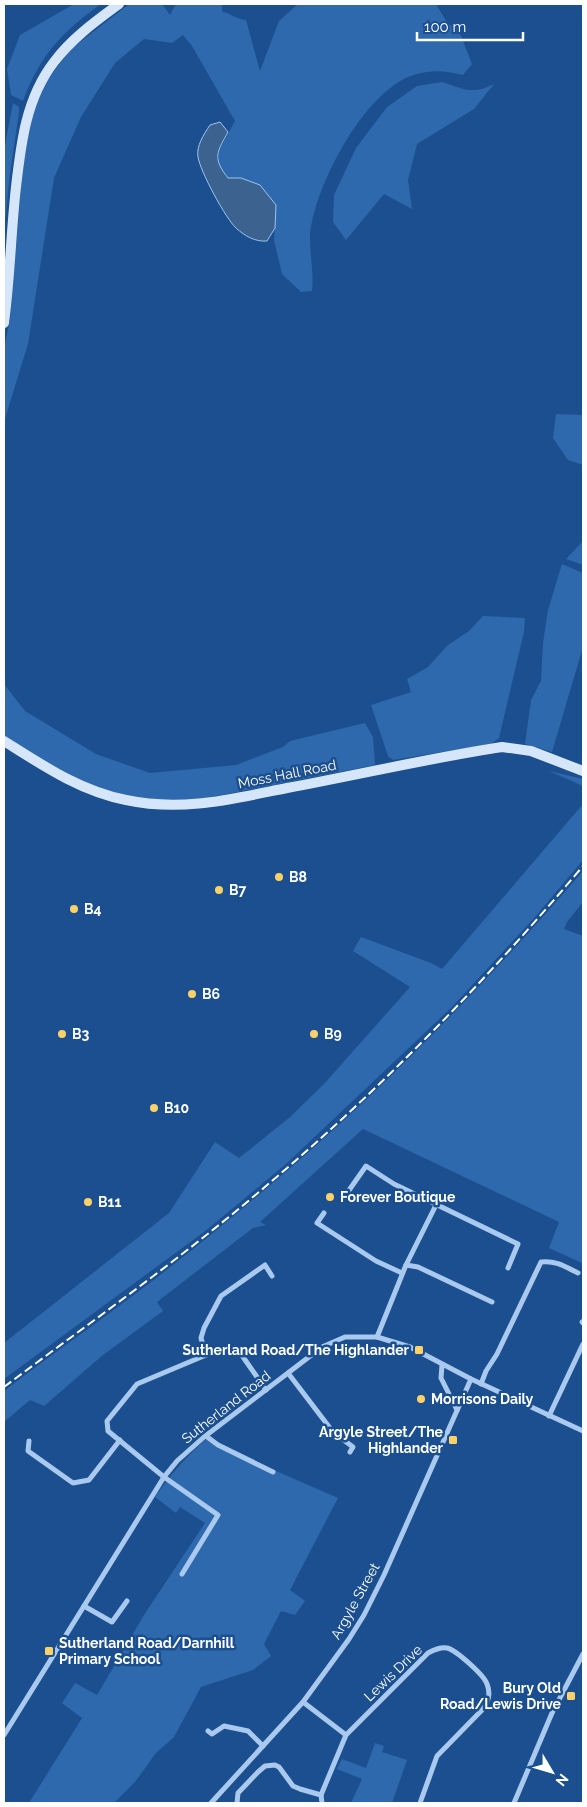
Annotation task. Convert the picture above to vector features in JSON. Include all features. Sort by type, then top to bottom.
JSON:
[{"type":"street","points":[[4,323],[18,167],[24,129],[30,108],[44,77],[59,55],[81,33],[119,4]]},
{"type":"street","name":"Moss Hall Road","points":[[4,741],[56,774],[80,785],[109,796],[150,804],[201,804],[502,747],[531,751],[583,771]]},
{"type":"street","points":[[345,1196],[366,1166],[394,1184],[518,1244],[508,1268]]},
{"type":"street","points":[[377,1338],[402,1273],[436,1205]]},
{"type":"street","points":[[324,1213],[317,1223],[376,1261],[402,1273]]},
{"type":"street","points":[[481,1384],[541,1262],[557,1263],[578,1273]]},
{"type":"street","points":[[206,1355],[201,1338],[204,1328],[221,1296],[264,1265],[272,1276]]},
{"type":"street","points":[[406,1265],[418,1267],[492,1302]]},
{"type":"street","name":"Sutherland Road","points":[[4,1735],[164,1478],[177,1462],[206,1436],[322,1347],[346,1337],[377,1338],[410,1347],[472,1380],[583,1431]]},
{"type":"street","points":[[549,1416],[583,1344]]},
{"type":"street","points":[[182,1574],[218,1515],[164,1478],[108,1430],[107,1421],[137,1384],[206,1355],[230,1348],[241,1354],[266,1390]]},
{"type":"street","points":[[442,1365],[441,1378],[457,1410]]},
{"type":"street","points":[[288,1373],[333,1432],[353,1447],[350,1452]]},
{"type":"street","name":"Argyle Street","points":[[210,1803],[303,1702],[330,1668],[364,1615],[472,1380]]},
{"type":"street","points":[[206,1436],[218,1445],[273,1472]]},
{"type":"street","points":[[29,1441],[28,1451],[73,1483],[89,1480],[120,1440]]},
{"type":"street","points":[[84,1606],[112,1622],[128,1601]]},
{"type":"street","name":"Lewis Drive","points":[[322,1803],[321,1795],[346,1734],[428,1653],[440,1648],[447,1648],[456,1652],[486,1682],[488,1698]]},
{"type":"street","points":[[514,1803],[552,1713],[583,1654]]},
{"type":"street","points":[[420,1803],[437,1756],[482,1710],[488,1698],[497,1699]]},
{"type":"street","points":[[303,1702],[346,1734]]},
{"type":"street","points":[[208,1731],[212,1734],[224,1726],[248,1732],[264,1746]]},
{"type":"street","points":[[237,1803],[238,1793],[258,1772],[268,1765],[279,1767],[290,1783],[300,1789],[321,1795]]},
{"type":"shaded area","points":[[74,4],[101,4],[75,24],[45,57],[23,101],[11,95],[7,69],[20,35]]},
{"type":"shaded area","points":[[129,4],[162,4],[170,15],[176,4],[222,4],[222,12],[246,20],[260,71],[279,21],[298,4],[436,4],[448,24],[458,28],[472,64],[463,75],[433,71],[414,75],[396,84],[377,100],[360,120],[344,144],[320,194],[313,218],[310,238],[312,291],[301,292],[282,274],[274,240],[276,205],[241,178],[228,178],[218,165],[219,150],[235,121],[192,46],[183,35],[172,43],[144,39],[115,63],[81,117],[54,178],[28,344],[4,422],[4,348],[10,320],[22,175],[29,130],[35,108],[46,82],[71,49]]},
{"type":"shaded area","points":[[442,82],[468,90],[480,89],[494,84],[474,109],[417,144],[408,180],[412,209],[384,194],[346,240],[333,222],[334,195],[356,148],[387,107],[417,86]]},
{"type":"shaded area","points":[[13,103],[19,107],[19,112],[4,232],[4,150]]},
{"type":"shaded area","points":[[220,122],[228,132],[218,155],[223,171],[228,178],[241,178],[260,185],[276,205],[275,228],[267,241],[258,241],[250,238],[236,228],[226,215],[203,173],[198,157],[201,140],[210,125]]},
{"type":"shaded area","points":[[556,414],[583,415],[583,465],[568,460],[553,438]]},
{"type":"shaded area","points":[[583,541],[583,565],[566,559]]},
{"type":"shaded area","points":[[562,564],[583,573],[583,647],[552,752],[525,744],[531,700],[541,681],[543,643],[548,610]]},
{"type":"shaded area","points":[[483,616],[525,618],[524,632],[499,738],[491,744],[393,760],[388,756],[371,705],[411,692],[407,679],[428,667],[448,645],[469,631]]},
{"type":"shaded area","points":[[4,684],[25,711],[96,754],[150,773],[236,765],[283,747],[290,741],[365,723],[373,737],[375,765],[191,801],[152,800],[123,796],[99,789],[71,776],[4,736]]},
{"type":"shaded area","points":[[549,771],[583,779],[583,786]]},
{"type":"shaded area","points":[[583,804],[583,860],[535,917],[451,1008],[286,1164],[204,1232],[4,1379],[4,1343],[169,1213],[215,1142],[239,1158],[289,1118],[324,1084],[410,987],[353,951],[361,937],[431,963],[442,969]]},
{"type":"shaded area","points":[[583,871],[583,902],[567,922],[564,929],[583,936],[582,1263],[549,1248],[559,1222],[363,1129],[260,1222],[266,1225],[253,1228],[157,1302],[163,1311],[103,1355],[44,1406],[30,1400],[4,1422],[4,1391],[183,1257],[315,1146],[435,1033]]},
{"type":"shaded area","points":[[210,1436],[218,1442],[276,1471],[338,1498],[290,1590],[305,1601],[295,1615],[281,1611],[264,1644],[271,1656],[253,1670],[201,1687],[174,1737],[156,1753],[135,1782],[114,1803],[29,1803],[82,1718],[62,1703],[75,1683],[97,1695],[144,1615],[205,1523],[180,1507],[176,1513],[155,1497],[180,1465]]},
{"type":"shaded area","points":[[375,1743],[384,1746],[382,1752],[407,1760],[392,1803],[351,1803],[362,1779],[337,1769],[342,1759],[366,1768]]},
{"type":"railway","points":[[4,1387],[202,1238],[309,1149],[431,1033],[509,951],[583,866]]},
{"type":"place","name":"B8","points":[[279,877]]},
{"type":"place","name":"B7","points":[[219,890]]},
{"type":"place","name":"B4","points":[[74,909]]},
{"type":"place","name":"B6","points":[[192,994]]},
{"type":"place","name":"B3","points":[[62,1034]]},
{"type":"place","name":"B9","points":[[314,1034]]},
{"type":"place","name":"B10","points":[[154,1108]]},
{"type":"place","name":"Forever Boutique","points":[[330,1197]]},
{"type":"place","name":"B11","points":[[88,1202]]},
{"type":"place","name":"Sutherland Road/The Highlander","points":[[419,1350]]},
{"type":"place","name":"Morrisons Daily","points":[[421,1399]]},
{"type":"place","name":"Argyle Street/The Highlander","points":[[453,1440]]},
{"type":"place","name":"Sutherland Road/Darnhill Primary School","points":[[49,1651]]},
{"type":"place","name":"Bury Old Road/Lewis Drive","points":[[571,1696]]}]
